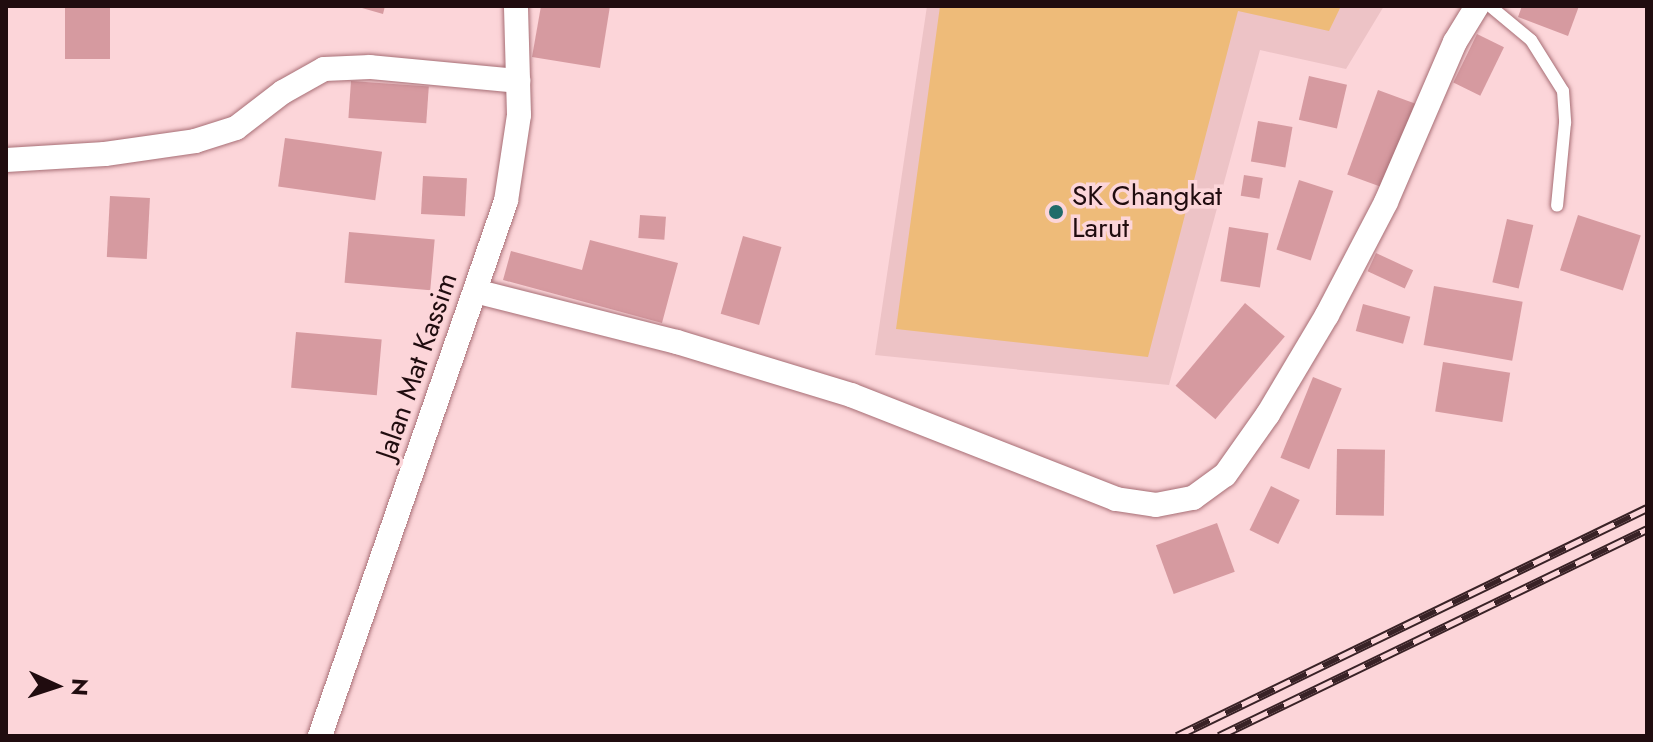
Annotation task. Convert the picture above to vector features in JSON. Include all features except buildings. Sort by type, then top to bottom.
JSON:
[{"type":"street","name":"Jalan Mat Kassim","points":[[320,736],[506,201],[519,115],[516,6]]},
{"type":"street","points":[[475,291],[677,342],[851,395],[1116,499],[1156,505],[1193,498],[1225,475],[1268,414],[1327,315],[1386,202],[1455,42],[1477,6]]},
{"type":"street","points":[[6,160],[105,154],[195,141],[236,128],[283,92],[324,69],[370,67],[518,81]]},
{"type":"lane","points":[[1490,6],[1531,40],[1563,91],[1565,123],[1557,206]]},
{"type":"shaded area","name":"SK Changkat Larut","points":[[927,6],[1384,6],[1346,69],[1260,50],[1169,385],[875,355]]},
{"type":"shaded area","name":"SK Changkat Larut","points":[[940,6],[1341,6],[1329,31],[1238,11],[1148,357],[896,329]]},
{"type":"railway","points":[[1177,736],[1647,508]]},
{"type":"railway","points":[[1219,736],[1647,529]]},
{"type":"place","name":"SK Changkat Larut","points":[[1056,212]]}]
